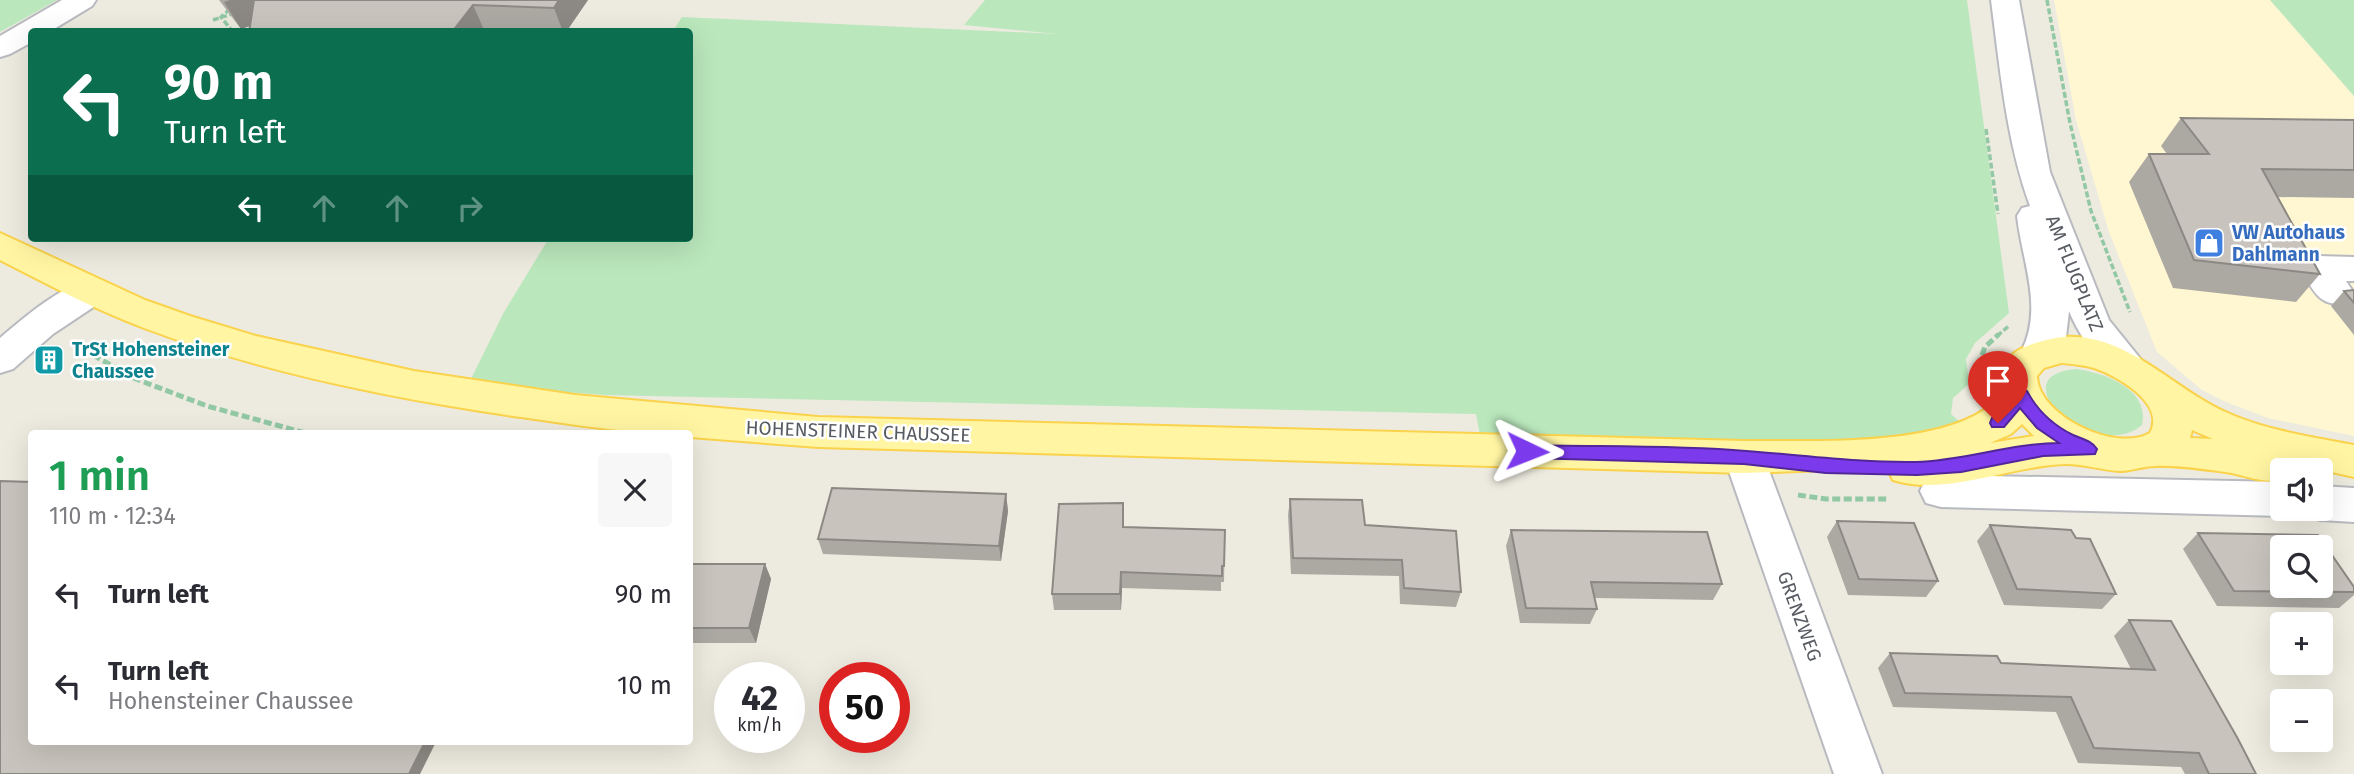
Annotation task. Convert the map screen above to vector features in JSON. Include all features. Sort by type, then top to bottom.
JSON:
[{"type":"main road","name":"HOHENSTEINER CHAUSSEE","points":[[0,245],[91,291],[177,325],[379,379],[563,410],[695,424],[831,432],[1744,457],[1875,454],[1919,448],[1969,435],[1998,423],[2021,395]]},
{"type":"main road","points":[[2158,451],[2170,441],[2175,427],[2172,411],[2148,380],[2106,357],[2084,351],[2060,349],[2040,352],[2025,360],[2018,373],[2018,389],[2026,406],[2042,423],[2064,438],[2089,449],[2115,456],[2138,456],[2158,451],[2227,456],[2270,465]]},
{"type":"main road","points":[[2163,396],[2216,425],[2270,443],[2354,461]]},
{"type":"main road","name":"HOHENSTEINER CHAUSSEE","points":[[1744,457],[1826,466],[1917,469],[1961,465],[2043,449],[2089,449]]},
{"type":"main road","points":[[2333,477],[2354,481]]},
{"type":"street","points":[[34,28],[82,0]]},
{"type":"street","name":"AM FLUGPLATZ","points":[[2005,0],[2034,172],[2093,326],[2128,367]]},
{"type":"street","points":[[0,48],[28,32]]},
{"type":"street","name":"AM FLUGPLATZ","points":[[2034,172],[2034,220],[2051,323],[2046,344],[2040,352]]},
{"type":"street","points":[[0,359],[40,326],[91,291]]},
{"type":"street","name":"GRENZWEG","points":[[1744,457],[1858,774]]},
{"type":"street","points":[[1941,491],[2270,499]]},
{"type":"street","points":[[2333,504],[2354,505]]},
{"type":"path","points":[[2047,0],[2070,123],[2091,211],[2134,321]]},
{"type":"path","points":[[221,18],[232,6]]},
{"type":"path","points":[[213,20],[242,11]]},
{"type":"path","points":[[221,18],[230,28]]},
{"type":"path","points":[[40,326],[136,379],[206,406],[294,430]]},
{"type":"shaded area","points":[[2054,0],[2270,0],[2354,96],[2354,436],[2268,418],[2226,402],[2202,390],[2157,352],[2109,232],[2076,120]]},
{"type":"green space","points":[[0,0],[57,0],[0,32]]},
{"type":"green space","points":[[985,0],[1967,0],[2009,313],[1975,343],[1966,359],[1969,384],[1953,398],[1951,414],[1964,426],[1882,445],[1480,435],[1476,414],[605,395],[468,385],[504,312],[547,242],[693,242],[693,28],[675,28],[682,17],[1058,34],[964,25]]},
{"type":"green space","points":[[2270,0],[2354,0],[2354,96]]},
{"type":"green space","points":[[2076,369],[2100,374],[2123,385],[2139,402],[2143,412],[2142,425],[2122,434],[2101,434],[2079,427],[2061,415],[2049,400],[2046,386],[2054,375]]},
{"type":"building","points":[[254,0],[559,0],[554,8],[473,5],[455,28],[250,28]]},
{"type":"building","points":[[2181,118],[2354,120],[2354,170],[2262,169],[2320,274],[2194,260],[2149,154],[2209,154]]},
{"type":"building","points":[[2354,290],[2354,303],[2344,291]]},
{"type":"building","points":[[0,481],[28,482],[28,745],[424,745],[409,774],[0,774]]},
{"type":"building","points":[[832,488],[1006,494],[999,546],[818,539]]},
{"type":"building","points":[[1290,499],[1362,500],[1365,525],[1456,531],[1461,592],[1404,588],[1402,560],[1293,558]]},
{"type":"building","points":[[1123,503],[1123,527],[1225,530],[1222,576],[1121,572],[1120,594],[1052,594],[1059,504]]},
{"type":"building","points":[[1837,521],[1914,523],[1938,581],[1859,579]]},
{"type":"building","points":[[1990,525],[2071,530],[2076,538],[2090,539],[2116,594],[2017,589]]},
{"type":"building","points":[[1511,530],[1707,532],[1722,584],[1591,582],[1597,609],[1526,608]]},
{"type":"building","points":[[2198,533],[2318,535],[2270,535],[2270,591],[2234,591]]},
{"type":"building","points":[[2333,557],[2354,587],[2354,592],[2333,592]]},
{"type":"building","points":[[693,564],[765,564],[749,628],[693,628]]},
{"type":"building","points":[[2129,620],[2171,621],[2256,774],[2209,774],[2199,753],[2094,748],[2071,697],[1905,693],[1890,653],[1997,656],[2001,663],[2155,670]]},
{"type":"place","name":"VW Autohaus Dahlmann","points":[[2209,243]]},
{"type":"place","name":"TrSt Hohensteiner Chaussee","points":[[49,360]]},
{"type":"route","points":[[1527,451],[1744,457],[1826,466],[1917,469],[1961,465],[2043,449],[2089,449],[2064,438],[2042,423],[2026,406],[2021,395],[1998,423]]}]
